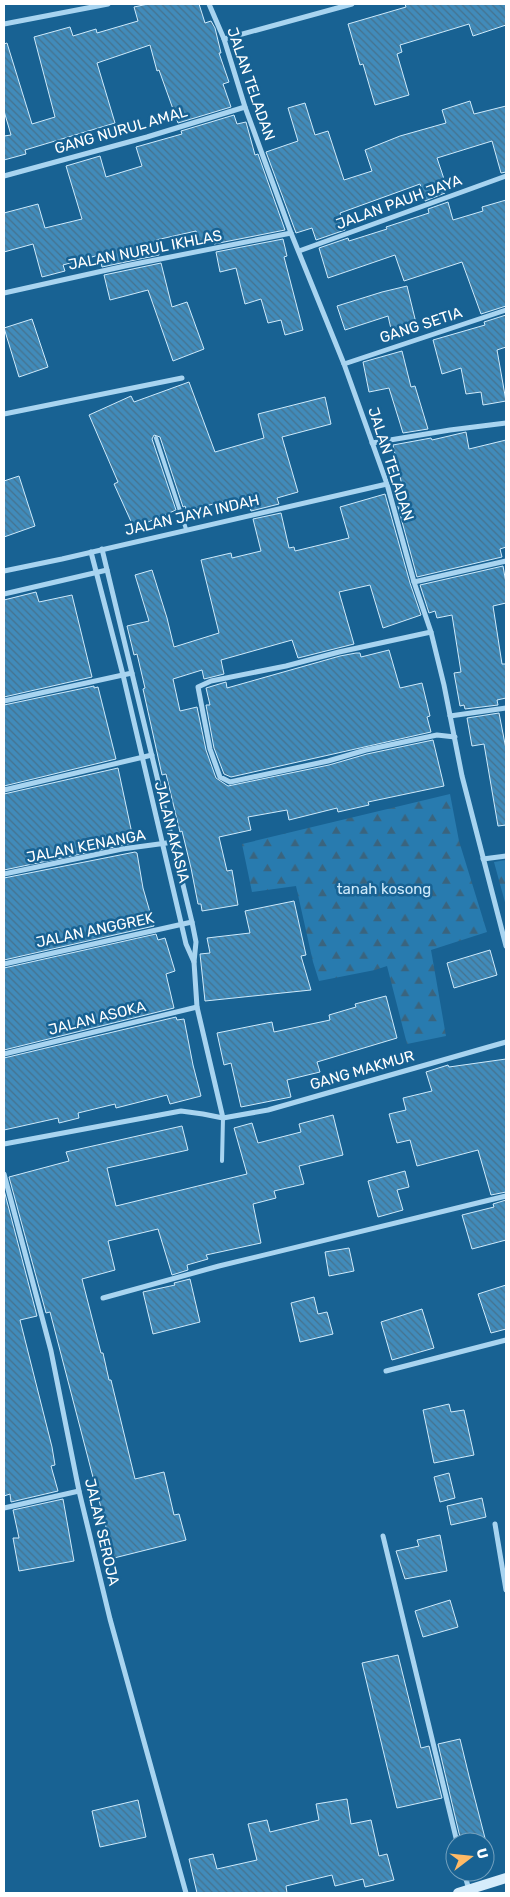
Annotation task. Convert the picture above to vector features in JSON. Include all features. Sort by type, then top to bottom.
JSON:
[{"type":"street","points":[[4,24],[108,4]]},
{"type":"street","name":"JALAN TELADAN","points":[[209,4],[224,39],[245,107],[344,364],[387,484],[414,582],[431,632],[455,736],[462,776],[506,946]]},
{"type":"street","points":[[224,39],[352,4]]},
{"type":"street","name":"GANG NURUL AMAL","points":[[4,176],[147,137],[245,107]]},
{"type":"street","name":"JALAN PAUH JAYA","points":[[299,251],[506,176]]},
{"type":"street","name":"JALAN NURUL IKHLAS","points":[[4,293],[125,266],[292,233]]},
{"type":"street","name":"GANG SETIA","points":[[344,364],[506,310]]},
{"type":"street","points":[[4,414],[182,378]]},
{"type":"street","points":[[372,443],[506,423]]},
{"type":"street","name":"JALAN JAYA INDAH","points":[[4,571],[387,484]]},
{"type":"street","name":"JALAN AKASIA","points":[[102,549],[192,922],[196,942],[194,962],[197,1007],[223,1118]]},
{"type":"street","name":"JALAN AKASIA","points":[[91,552],[123,675],[186,944],[194,962]]},
{"type":"street","points":[[414,582],[506,561]]},
{"type":"street","points":[[4,594],[107,570]]},
{"type":"street","points":[[431,632],[339,652],[286,666],[235,675],[210,681],[198,687],[210,749],[220,777],[230,782],[328,762],[366,750],[437,735],[455,736]]},
{"type":"street","points":[[4,700],[132,673]]},
{"type":"street","points":[[450,716],[506,708]]},
{"type":"street","points":[[4,790],[152,755]]},
{"type":"street","name":"JALAN KENANGA","points":[[4,874],[122,849],[163,845],[174,842]]},
{"type":"street","points":[[483,859],[506,856]]},
{"type":"street","name":"JALAN ANGGREK","points":[[4,964],[192,922]]},
{"type":"street","name":"JALAN ASOKA","points":[[4,1054],[197,1007]]},
{"type":"street","name":"GANG MAKMUR","points":[[223,1118],[268,1110],[506,1042]]},
{"type":"street","points":[[4,1144],[181,1111],[223,1118]]},
{"type":"street","name":"JALAN SEROJA","points":[[4,1174],[51,1351],[78,1491],[125,1679],[186,1893]]},
{"type":"street","points":[[103,1298],[219,1266],[506,1196]]},
{"type":"street","points":[[386,1371],[506,1340]]},
{"type":"street","points":[[4,1508],[78,1491]]},
{"type":"street","points":[[495,1524],[506,1590]]},
{"type":"street","points":[[383,1536],[455,1832]]},
{"type":"street","points":[[458,1893],[506,1878]]},
{"type":"street","points":[[467,1882],[469,1890]]},
{"type":"lane","points":[[70,4],[71,11]]},
{"type":"lane","points":[[156,438],[186,529]]},
{"type":"lane","points":[[222,1161],[223,1118]]},
{"type":"green space","name":"tanah kosong","points":[[450,794],[459,841],[487,932],[431,950],[446,1036],[407,1044],[387,966],[319,981],[296,886],[252,892],[242,844]]},
{"type":"green space","points":[[506,860],[506,906],[494,862]]},
{"type":"building","points":[[148,4],[199,4],[205,23],[211,21],[215,28],[221,53],[219,53],[229,82],[223,84],[231,107],[178,123],[159,70],[157,71],[150,45],[97,63],[115,123],[25,150],[26,154],[4,160],[4,136],[11,135],[4,111],[4,44],[7,43],[32,124],[55,117],[34,37],[70,27],[73,36],[96,29],[97,33],[138,21],[134,7]]},
{"type":"building","points":[[405,4],[506,4],[506,25],[473,36],[469,24],[400,45],[402,52],[397,54],[409,95],[375,105],[363,64],[360,65],[348,24],[406,7]]},
{"type":"building","points":[[470,101],[474,114],[506,106],[506,172],[501,173],[492,141],[437,158],[447,188],[444,189],[445,193],[425,201],[420,184],[340,213],[345,230],[316,240],[312,228],[296,233],[266,152],[298,141],[288,108],[305,103],[315,135],[328,131],[344,180],[372,171],[365,150],[400,136],[446,123],[442,110]]},
{"type":"building","points":[[234,115],[237,124],[246,122],[255,155],[258,154],[285,230],[214,244],[213,239],[199,243],[196,231],[156,240],[159,255],[102,267],[99,255],[63,265],[65,271],[42,277],[33,244],[4,252],[4,213],[38,204],[45,228],[82,219],[66,166],[100,156],[106,177],[142,166],[136,147],[182,134],[181,131]]},
{"type":"building","points":[[506,200],[506,306],[481,314],[462,262],[404,281],[395,255],[328,278],[319,248],[348,238],[349,241],[387,229],[386,227],[429,213],[428,209],[448,202],[453,220],[483,211],[482,207]]},
{"type":"building","points":[[283,239],[287,256],[284,257],[303,330],[285,335],[281,320],[268,323],[261,299],[245,304],[236,268],[220,272],[216,252]]},
{"type":"building","points":[[161,263],[172,307],[187,302],[204,349],[173,361],[148,290],[110,300],[104,275]]},
{"type":"building","points":[[407,286],[417,327],[392,333],[388,316],[345,330],[337,306]]},
{"type":"building","points":[[506,315],[506,347],[497,350],[506,401],[483,405],[481,392],[466,394],[461,368],[442,374],[433,340],[485,325],[484,322]]},
{"type":"building","points":[[32,319],[48,367],[19,377],[4,328]]},
{"type":"building","points":[[402,351],[411,387],[415,386],[428,429],[403,433],[389,388],[369,392],[363,362]]},
{"type":"building","points":[[189,382],[215,452],[264,438],[258,414],[325,397],[331,424],[282,437],[298,492],[277,498],[279,504],[251,511],[248,499],[233,504],[232,499],[187,511],[185,506],[183,507],[160,437],[154,435],[152,439],[176,510],[134,528],[114,484],[118,482],[89,415],[131,396],[134,402]]},
{"type":"building","points":[[466,432],[469,449],[506,440],[506,547],[500,549],[502,557],[417,577],[394,492],[403,490],[393,445],[431,438],[432,440]]},
{"type":"building","points":[[19,476],[35,526],[4,537],[4,481]]},
{"type":"building","points":[[385,494],[421,615],[383,628],[370,585],[339,592],[354,644],[298,658],[292,640],[221,660],[224,674],[204,679],[202,670],[173,679],[180,711],[197,707],[206,750],[216,778],[228,786],[329,765],[367,754],[433,740],[444,786],[368,802],[369,805],[338,812],[337,808],[289,820],[287,810],[248,817],[251,830],[219,837],[227,871],[232,870],[238,905],[202,911],[201,904],[198,904],[182,831],[180,832],[166,774],[162,775],[143,689],[145,688],[137,654],[134,655],[127,626],[149,621],[135,575],[152,570],[174,647],[219,633],[201,560],[231,553],[232,558],[261,551],[253,519],[281,513],[289,548],[294,547],[295,551],[349,538],[340,507]]},
{"type":"building","points":[[503,566],[506,583],[506,603],[493,606],[502,664],[506,664],[506,698],[497,700],[498,705],[465,709],[464,705],[460,706],[454,673],[461,672],[452,615],[437,618],[435,611],[429,613],[420,585]]},
{"type":"building","points":[[36,592],[39,602],[72,595],[92,677],[4,697],[4,600]]},
{"type":"building","points":[[389,650],[400,688],[422,683],[430,716],[427,717],[431,732],[231,777],[224,774],[214,748],[206,705],[210,705],[206,688],[226,682],[227,688],[340,656],[360,653],[361,657]]},
{"type":"building","points":[[94,686],[94,688],[98,687],[116,759],[4,786],[4,705]]},
{"type":"building","points":[[499,713],[506,749],[506,825],[498,826],[484,744],[472,746],[467,718]]},
{"type":"building","points":[[118,768],[134,843],[4,870],[4,794]]},
{"type":"building","points":[[137,853],[143,888],[154,926],[4,960],[4,878]]},
{"type":"building","points":[[294,901],[306,955],[301,956],[311,990],[205,1001],[200,954],[210,953],[207,938],[250,933],[245,911]]},
{"type":"building","points":[[156,934],[158,940],[165,938],[175,971],[166,974],[174,1008],[4,1050],[4,968]]},
{"type":"building","points":[[490,950],[497,975],[454,988],[447,963]]},
{"type":"building","points":[[386,996],[397,1038],[317,1062],[320,1072],[287,1080],[291,1097],[241,1107],[231,1063],[224,1065],[217,1033],[272,1022],[274,1032],[330,1020],[329,1015],[356,1007],[355,1004]]},
{"type":"building","points":[[176,1017],[177,1020],[184,1019],[201,1096],[170,1104],[167,1095],[116,1108],[115,1104],[78,1113],[79,1118],[59,1123],[58,1118],[4,1130],[4,1058]]},
{"type":"building","points":[[506,1059],[506,1192],[491,1195],[478,1150],[417,1166],[410,1140],[397,1143],[389,1114],[406,1110],[403,1098],[432,1091],[426,1072],[448,1065],[449,1067]]},
{"type":"building","points":[[333,1115],[343,1155],[299,1166],[304,1184],[274,1191],[276,1198],[253,1204],[261,1243],[206,1255],[208,1259],[187,1265],[188,1270],[172,1275],[158,1229],[108,1241],[115,1270],[82,1279],[101,1353],[103,1353],[109,1380],[111,1380],[135,1479],[164,1472],[174,1515],[179,1514],[186,1540],[110,1559],[104,1532],[107,1531],[50,1312],[46,1313],[9,1177],[69,1161],[66,1152],[182,1126],[188,1150],[107,1168],[116,1206],[247,1174],[234,1128],[252,1123],[258,1143],[301,1132],[299,1124]]},
{"type":"building","points":[[405,1171],[409,1187],[397,1190],[403,1210],[378,1217],[368,1181]]},
{"type":"building","points":[[4,1190],[37,1316],[20,1320],[52,1447],[55,1465],[51,1466],[58,1491],[11,1502],[10,1494],[4,1496]]},
{"type":"building","points":[[506,1200],[506,1240],[472,1249],[462,1215],[494,1207],[493,1204]]},
{"type":"building","points":[[349,1248],[354,1271],[329,1276],[325,1252]]},
{"type":"building","points":[[190,1279],[200,1322],[153,1334],[143,1292],[175,1285],[174,1283]]},
{"type":"building","points":[[506,1285],[506,1329],[491,1333],[478,1294]]},
{"type":"building","points":[[314,1297],[318,1314],[327,1312],[333,1334],[300,1342],[291,1303]]},
{"type":"building","points":[[422,1309],[434,1348],[392,1360],[381,1322]]},
{"type":"building","points":[[449,1404],[451,1412],[464,1410],[474,1455],[434,1463],[423,1410]]},
{"type":"building","points":[[449,1473],[455,1498],[440,1502],[434,1477]]},
{"type":"building","points":[[482,1498],[486,1517],[451,1525],[447,1506]]},
{"type":"building","points":[[63,1499],[74,1561],[19,1571],[13,1538],[19,1538],[13,1510]]},
{"type":"building","points":[[440,1535],[447,1571],[405,1579],[396,1551],[419,1546],[417,1540]]},
{"type":"building","points":[[450,1600],[458,1627],[423,1637],[415,1611]]},
{"type":"building","points":[[398,1655],[421,1748],[429,1746],[442,1798],[397,1808],[362,1663]]},
{"type":"building","points":[[460,1739],[483,1832],[459,1832],[438,1744]]},
{"type":"building","points":[[347,1799],[351,1824],[371,1820],[379,1856],[387,1854],[394,1880],[365,1887],[363,1879],[335,1886],[332,1875],[286,1886],[287,1893],[197,1893],[189,1859],[213,1854],[217,1869],[257,1860],[248,1824],[267,1820],[270,1832],[319,1820],[316,1804]]},
{"type":"building","points":[[138,1800],[146,1837],[100,1847],[92,1811]]}]
